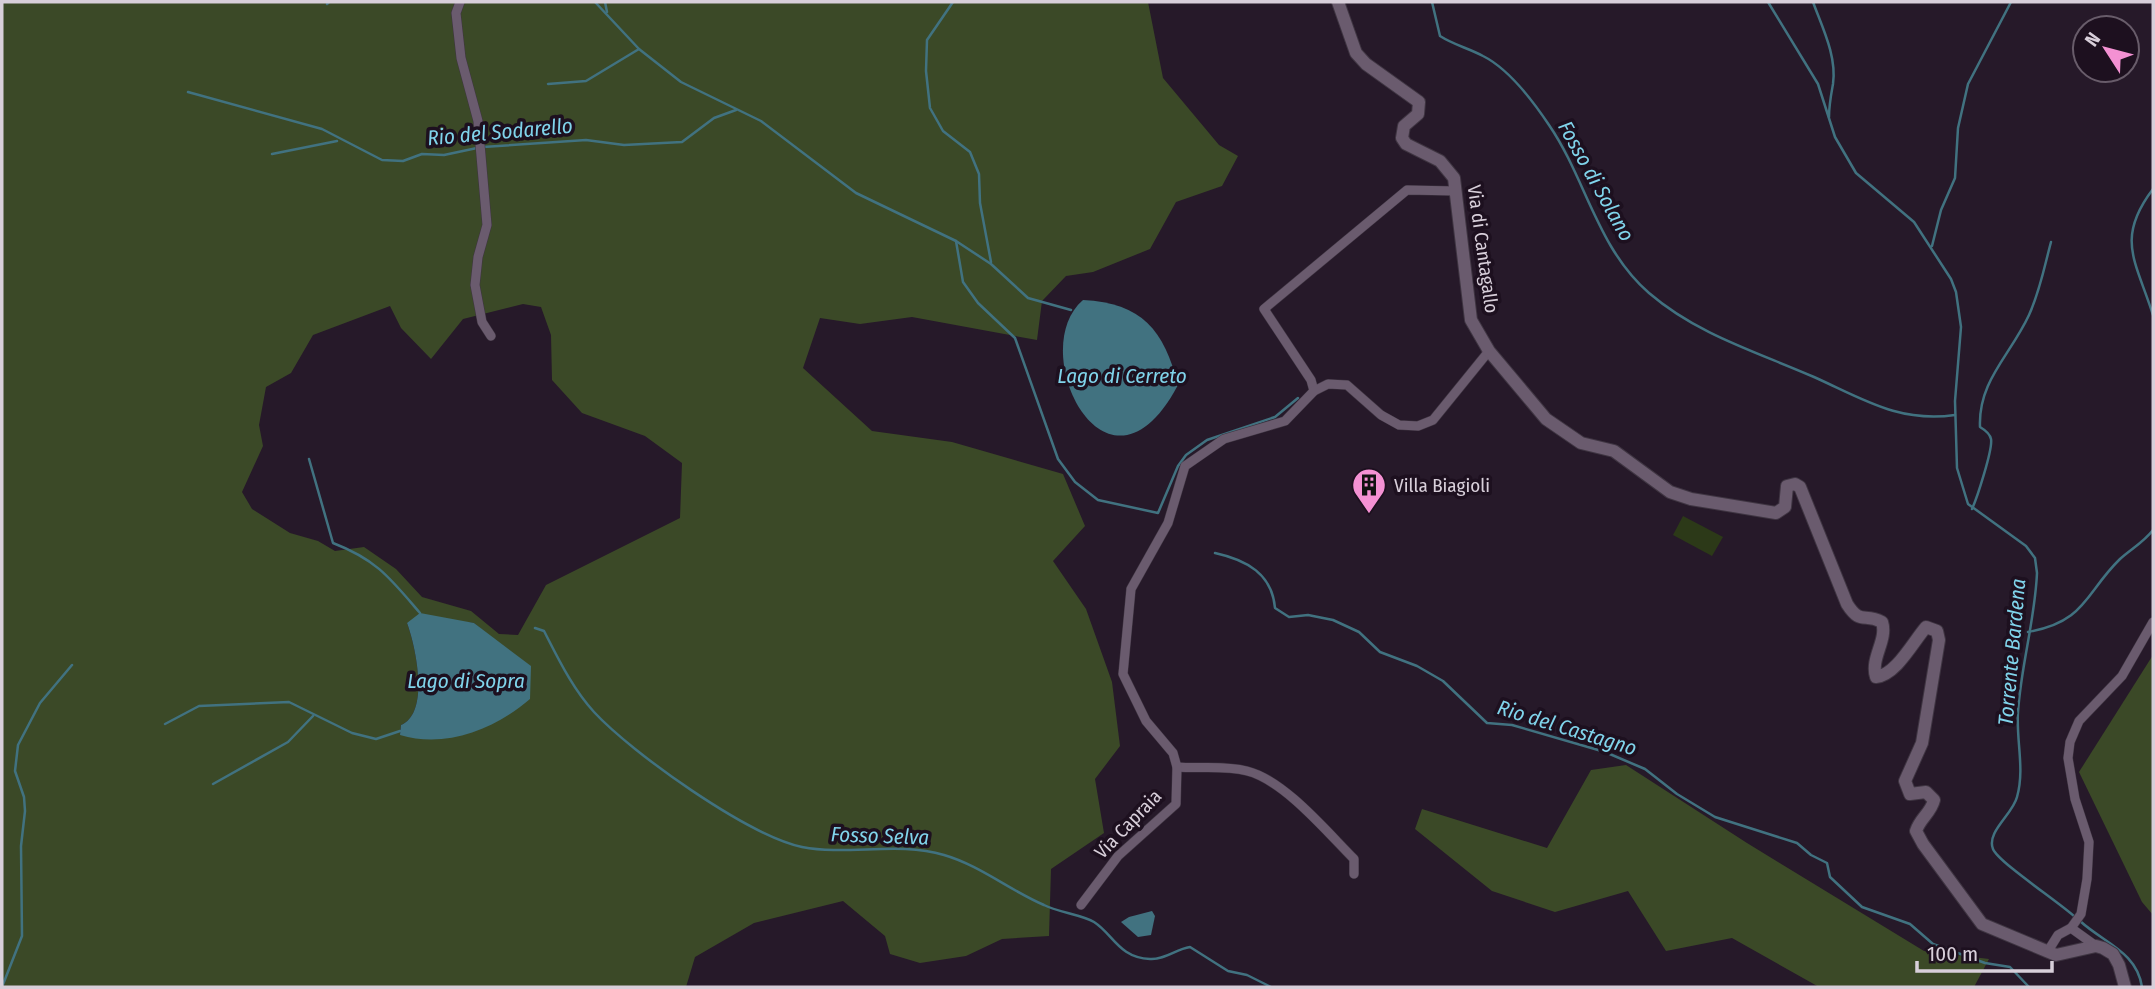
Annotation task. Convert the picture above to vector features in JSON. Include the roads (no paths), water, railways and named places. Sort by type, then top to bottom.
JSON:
[{"type":"street","points":[[460,2],[456,13],[460,47],[465,79],[475,106],[487,225],[478,257],[475,285],[482,322],[491,336]]},
{"type":"street","name":"Via di Cantagallo","points":[[1338,2],[1356,52],[1366,64],[1419,102],[1418,114],[1404,126],[1402,138],[1406,144],[1440,161],[1454,178],[1468,307],[1477,334],[1489,351],[1555,427],[1581,443],[1614,452],[1670,492],[1691,499],[1776,513],[1786,508],[1787,486],[1795,484],[1800,487],[1847,604],[1855,617],[1864,620],[1874,618],[1881,622],[1884,629],[1873,667],[1876,677],[1884,676],[1926,627],[1937,631],[1939,640],[1922,743],[1905,781],[1910,793],[1926,792],[1934,800],[1932,809],[1920,820],[1916,831],[1982,924],[2059,956],[2096,946]]},
{"type":"street","points":[[1314,391],[1311,380],[1264,309],[1407,190],[1456,191]]},
{"type":"street","points":[[1354,874],[1353,859],[1304,811],[1261,777],[1249,771],[1219,766],[1177,767],[1173,753],[1146,722],[1123,674],[1131,589],[1168,523],[1185,466],[1224,439],[1285,421],[1314,391],[1328,384],[1347,386],[1399,425],[1418,426],[1433,420],[1489,351]]},
{"type":"street","points":[[2048,951],[2058,935],[2073,926],[2081,914],[2089,842],[2075,799],[2068,758],[2070,742],[2079,721],[2122,676],[2153,622]]},
{"type":"street","name":"Via Capraia","points":[[1081,905],[1118,856],[1176,804],[1177,767]]},
{"type":"street","points":[[2073,926],[2096,946],[2113,954],[2123,986]]},
{"type":"water","name":"Lago di Cerreto","points":[[1083,300],[1121,307],[1147,323],[1166,349],[1178,385],[1151,422],[1125,435],[1101,430],[1082,412],[1068,384],[1063,353],[1067,324]]},
{"type":"water","name":"Lago di Sopra","points":[[420,613],[474,623],[531,666],[530,699],[501,719],[469,734],[435,740],[400,735],[401,725],[410,718],[418,694],[417,663],[407,623]]},
{"type":"water","points":[[1152,911],[1155,916],[1151,935],[1138,937],[1121,922],[1129,917]]},
{"type":"waterway","name":"Rio del Sodarello","points":[[595,2],[639,49],[681,82],[761,121],[856,193],[956,241],[991,264],[1028,298],[1071,310]]},
{"type":"waterway","points":[[605,2],[607,12]]},
{"type":"waterway","points":[[953,2],[927,40],[926,71],[930,108],[943,131],[970,152],[979,174],[980,203],[991,262]]},
{"type":"waterway","name":"Fosso di Solano","points":[[1432,2],[1440,36],[1493,62],[1520,86],[1536,106],[1562,146],[1604,234],[1631,275],[1649,293],[1668,308],[1708,331],[1865,401],[1916,416],[1955,415]]},
{"type":"waterway","name":"Torrente Bardena","points":[[1768,2],[1818,84],[1835,137],[1856,173],[1914,222],[1951,279],[1956,292],[1961,327],[1955,401],[1957,468],[1968,504],[2026,546],[2035,558],[2037,573],[2018,712],[2019,786],[2015,803],[1993,836],[1993,849],[2006,863],[2075,917]]},
{"type":"waterway","points":[[1813,2],[1833,63],[1829,117]]},
{"type":"waterway","points":[[1932,246],[1941,210],[1955,178],[1958,128],[1968,84],[2011,2]]},
{"type":"waterway","points":[[548,84],[586,81],[639,49]]},
{"type":"waterway","name":"Rio del Sodarello","points":[[188,92],[322,129],[382,160],[403,161],[422,154],[444,155],[477,148]]},
{"type":"waterway","name":"Rio del Sodarello","points":[[483,147],[586,140],[624,145],[682,142],[714,118],[736,110]]},
{"type":"waterway","points":[[272,154],[337,141]]},
{"type":"waterway","points":[[2153,189],[2141,207],[2132,237],[2132,251],[2153,315]]},
{"type":"waterway","points":[[956,241],[963,282],[978,303],[1015,338],[1058,459],[1075,482],[1098,500],[1158,513],[1178,466],[1186,455],[1207,440],[1275,417],[1298,398]]},
{"type":"waterway","points":[[1972,509],[1991,444],[1990,435],[1980,427],[1984,396],[2029,315],[2051,242]]},
{"type":"waterway","points":[[309,459],[333,543],[361,556],[382,571],[420,613]]},
{"type":"waterway","points":[[2028,632],[2062,621],[2073,613],[2108,571],[2153,530]]},
{"type":"waterway","name":"Rio del Castagno","points":[[1215,553],[1256,570],[1269,586],[1275,608],[1289,617],[1308,615],[1333,620],[1359,632],[1380,652],[1417,666],[1443,681],[1487,723],[1512,725],[1605,752],[1645,769],[1677,794],[1715,817],[1797,843],[1811,855],[1827,863],[1830,877],[1862,907],[1910,924],[1933,944],[1985,963],[2010,967],[2029,987]]},
{"type":"waterway","name":"Fosso Selva","points":[[535,628],[544,631],[579,693],[612,729],[662,770],[752,827],[802,847],[837,850],[909,849],[957,859],[1049,907],[1094,922],[1117,945],[1139,958],[1155,959],[1190,947],[1228,971],[1247,975],[1271,987]]},
{"type":"waterway","points":[[2,987],[22,936],[21,846],[25,811],[24,797],[15,771],[18,745],[40,703],[72,665]]},
{"type":"waterway","points":[[165,724],[199,706],[289,702],[352,733],[376,739],[400,731]]},
{"type":"waterway","points":[[213,784],[288,742],[313,716]]},
{"type":"waterway","name":"Torrente Bardena","points":[[2080,921],[2127,957],[2134,965],[2142,987]]},
{"type":"place","name":"Villa Biagioli","points":[[1369,515]]}]
